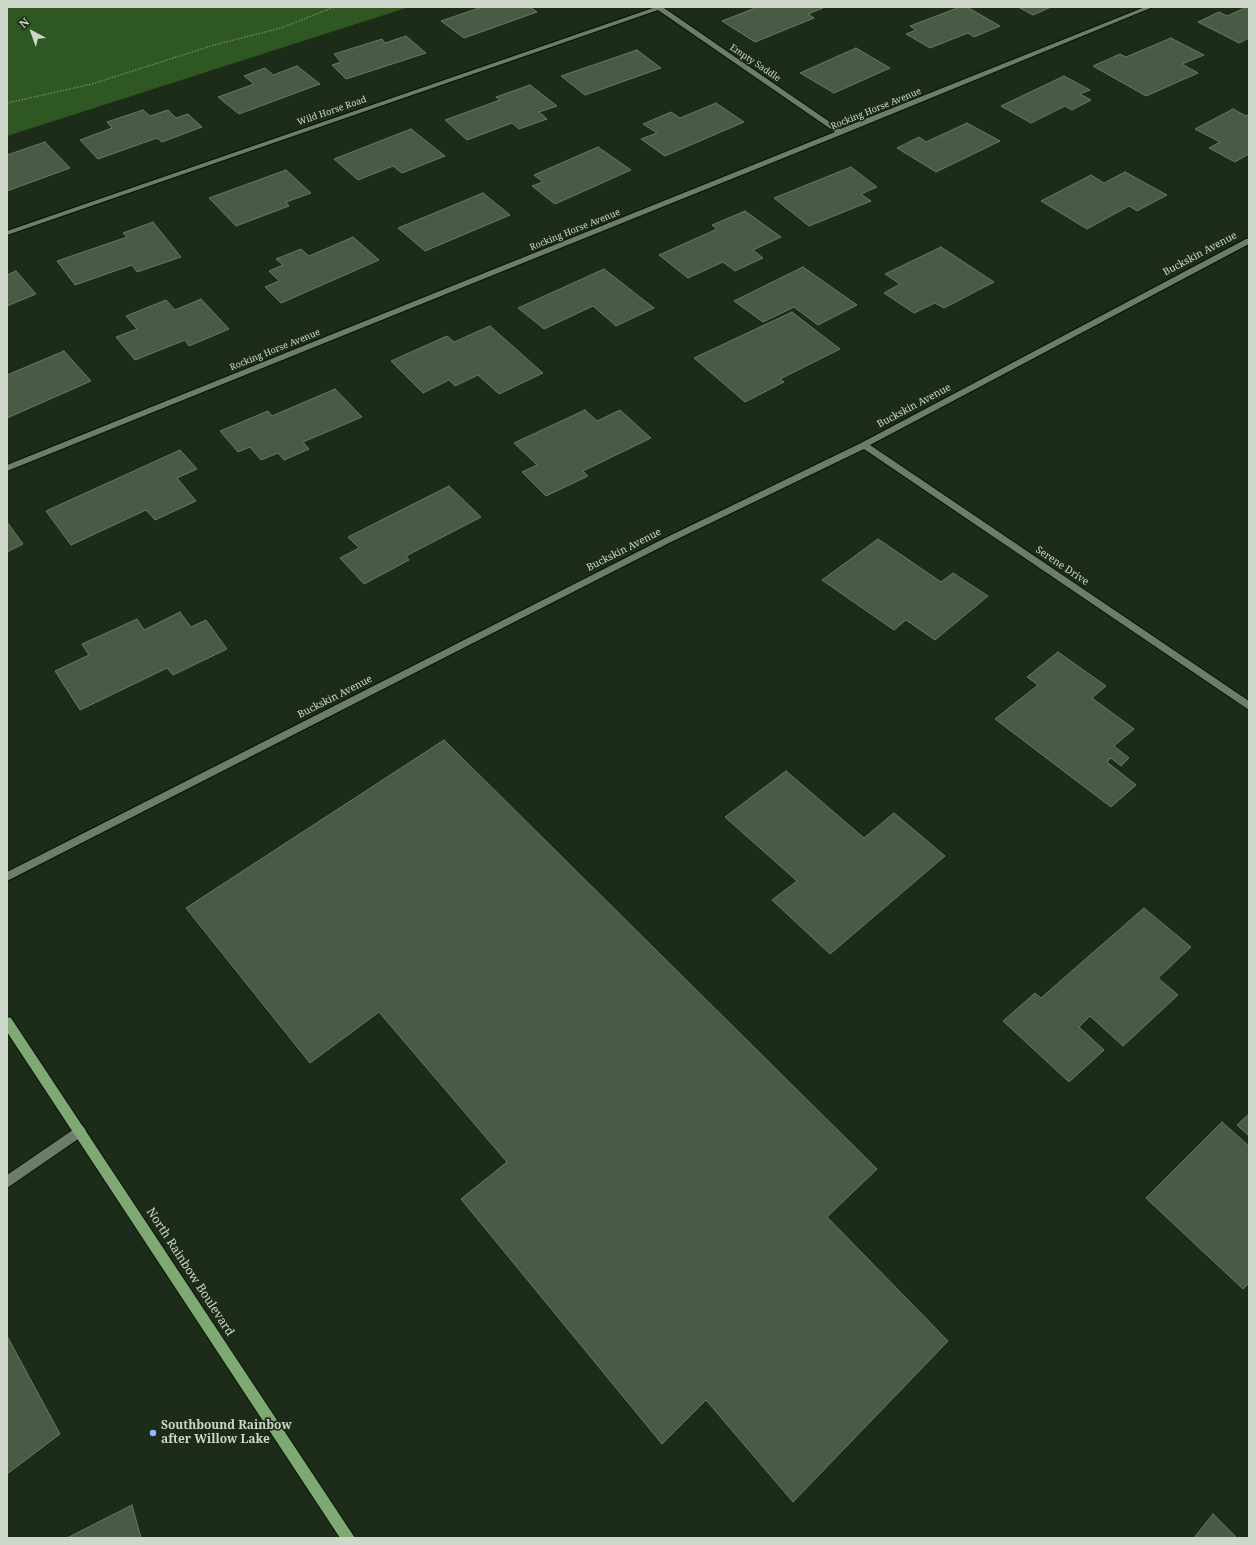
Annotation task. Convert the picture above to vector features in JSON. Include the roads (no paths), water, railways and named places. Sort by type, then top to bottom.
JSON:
[{"type":"main road","name":"North Rainbow Boulevard","points":[[7,1022],[348,1538]]},
{"type":"street","name":"Rocking Horse Avenue","points":[[7,468],[841,133],[1150,7]]},
{"type":"street","name":"Empty Saddle","points":[[661,8],[841,133]]},
{"type":"street","name":"Wild Horse Road","points":[[7,233],[661,8]]},
{"type":"street","name":"Buckskin Avenue","points":[[7,877],[666,541],[864,445],[1249,241]]},
{"type":"street","name":"Serene Drive","points":[[864,445],[1249,706]]},
{"type":"street","points":[[7,1182],[80,1131]]},
{"type":"place","name":"Southbound Rainbow after Willow Lake","points":[[153,1433]]}]
